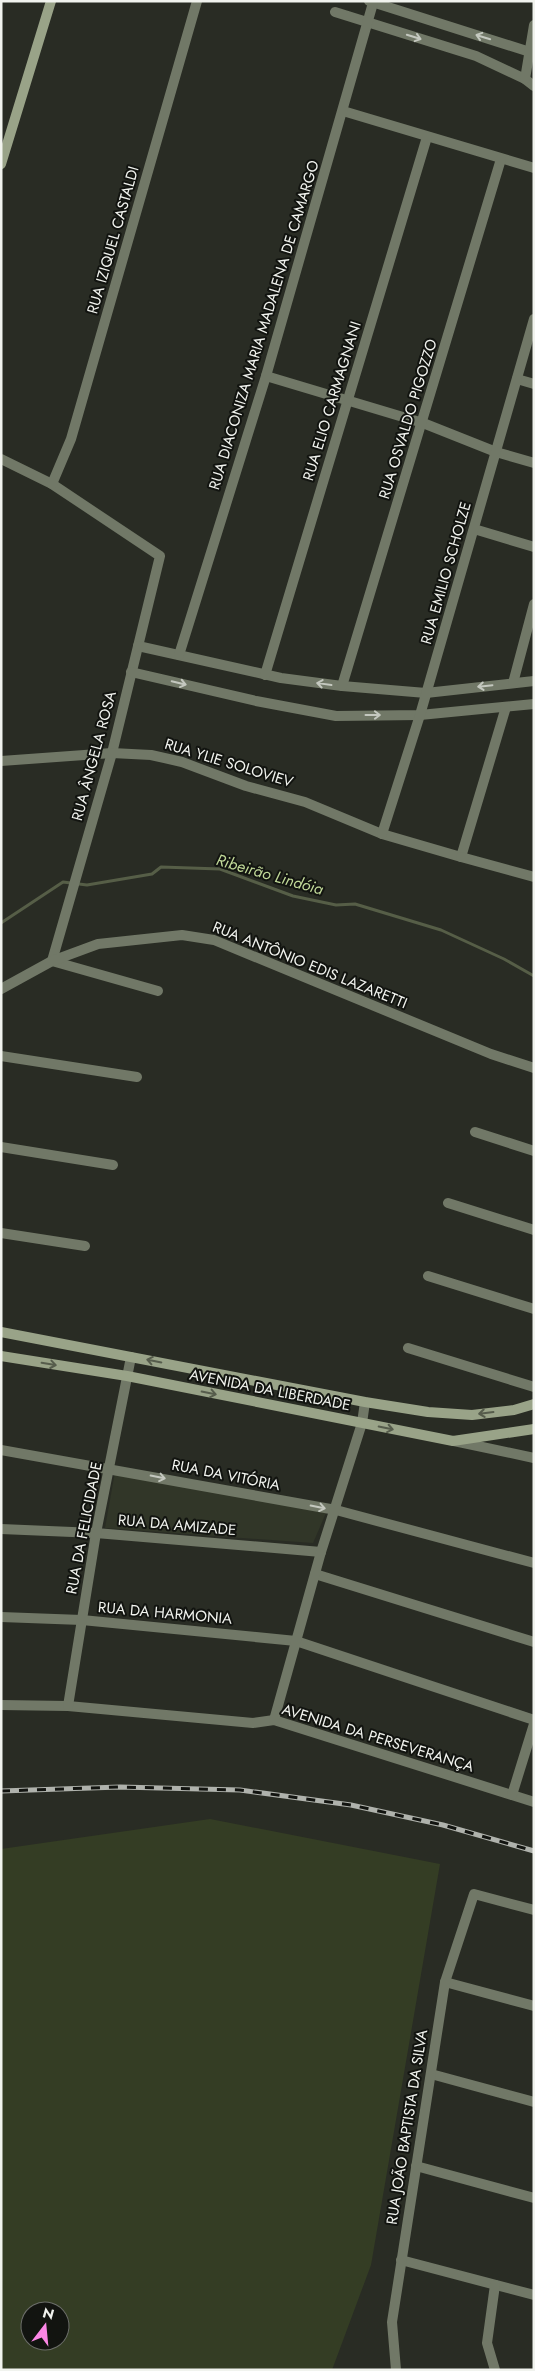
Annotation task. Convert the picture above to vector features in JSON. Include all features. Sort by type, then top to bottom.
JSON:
[{"type":"street","name":"RUA IZIQUEL CASTALDI","points":[[52,484],[72,438],[197,1]]},
{"type":"street","points":[[1,164],[48,2]]},
{"type":"street","points":[[371,2],[532,54]]},
{"type":"street","name":"RUA DIACONIZA MARIA MADALENA DE CAMARGO","points":[[179,655],[266,376],[368,22],[371,2]]},
{"type":"street","points":[[335,12],[476,56],[525,79],[534,86]]},
{"type":"street","points":[[525,79],[532,54],[534,25]]},
{"type":"street","points":[[343,111],[534,168]]},
{"type":"street","name":"RUA ELIO CARMAGNANI","points":[[265,674],[427,137]]},
{"type":"street","name":"RUA OSVALDO PIGOZZO","points":[[342,686],[423,423],[501,159]]},
{"type":"street","name":"RUA EMILIO SCHOLZE","points":[[382,834],[420,715],[534,319]]},
{"type":"street","points":[[266,376],[423,423],[496,452],[534,463]]},
{"type":"street","points":[[517,379],[534,384]]},
{"type":"street","points":[[1,460],[52,484]]},
{"type":"street","name":"RUA ÂNGELA ROSA","points":[[52,484],[160,556],[112,753],[52,961]]},
{"type":"street","points":[[474,529],[534,547]]},
{"type":"street","points":[[513,683],[534,604]]},
{"type":"street","points":[[138,646],[265,674],[342,686],[426,693],[534,681]]},
{"type":"street","points":[[131,672],[256,701],[336,716],[420,715],[534,704]]},
{"type":"street","points":[[461,857],[506,707]]},
{"type":"street","name":"RUA YLIE SOLOVIEV","points":[[1,760],[112,753],[151,756],[182,762],[246,786],[305,802],[382,834],[534,877]]},
{"type":"street","name":"RUA ANTÔNIO EDIS LAZARETTI","points":[[1,989],[52,961],[98,944],[182,935],[214,940],[492,1054],[534,1068]]},
{"type":"street","points":[[52,961],[158,992]]},
{"type":"street","points":[[1,1056],[137,1077]]},
{"type":"street","points":[[475,1132],[534,1151]]},
{"type":"street","points":[[1,1147],[113,1165]]},
{"type":"street","points":[[448,1203],[534,1230]]},
{"type":"street","points":[[1,1233],[85,1246]]},
{"type":"street","points":[[428,1276],[534,1309]]},
{"type":"street","name":"AVENIDA DA LIBERDADE","points":[[1,1332],[365,1402],[428,1412],[472,1415],[514,1410],[534,1404]]},
{"type":"street","points":[[408,1348],[534,1387]]},
{"type":"street","name":"AVENIDA DA LIBERDADE","points":[[1,1356],[127,1376],[453,1441],[534,1429]]},
{"type":"street","name":"RUA DA FELICIDADE","points":[[68,1706],[96,1533],[131,1356]]},
{"type":"street","points":[[274,1720],[321,1552],[336,1510],[362,1423],[365,1402]]},
{"type":"street","points":[[453,1441],[534,1458]]},
{"type":"street","name":"RUA DA VITÓRIA","points":[[1,1450],[336,1510],[534,1563]]},
{"type":"street","name":"RUA DA AMIZADE","points":[[1,1530],[96,1533],[321,1552]]},
{"type":"street","points":[[315,1574],[534,1642]]},
{"type":"street","name":"RUA DA HARMONIA","points":[[1,1617],[82,1620],[296,1641],[534,1722]]},
{"type":"street","name":"AVENIDA DA PERSEVERANÇA","points":[[1,1705],[68,1706],[253,1723],[274,1720],[534,1802]]},
{"type":"street","points":[[512,1795],[534,1722]]},
{"type":"street","name":"RUA JOÃO BAPTISTA DA SILVA","points":[[396,2370],[392,2322],[445,1982],[474,1894],[534,1910]]},
{"type":"street","points":[[445,1982],[534,2006]]},
{"type":"street","points":[[432,2074],[534,2102]]},
{"type":"street","points":[[416,2166],[534,2198]]},
{"type":"street","points":[[401,2260],[534,2295]]},
{"type":"street","points":[[495,2285],[487,2343],[495,2370]]},
{"type":"shaded area","points":[[115,1472],[326,1513],[313,1543],[105,1528]]},
{"type":"green space","points":[[210,1819],[440,1864],[371,2265],[332,2370],[1,2370],[1,1849]]},
{"type":"waterway","name":"Ribeirão Lindóia","points":[[1,923],[63,882],[87,885],[152,874],[161,867],[220,869],[293,896],[336,905],[355,904],[441,930],[504,959],[534,976]]},
{"type":"railway","points":[[1,1791],[120,1787],[240,1790],[351,1805],[443,1825],[534,1851]]}]
